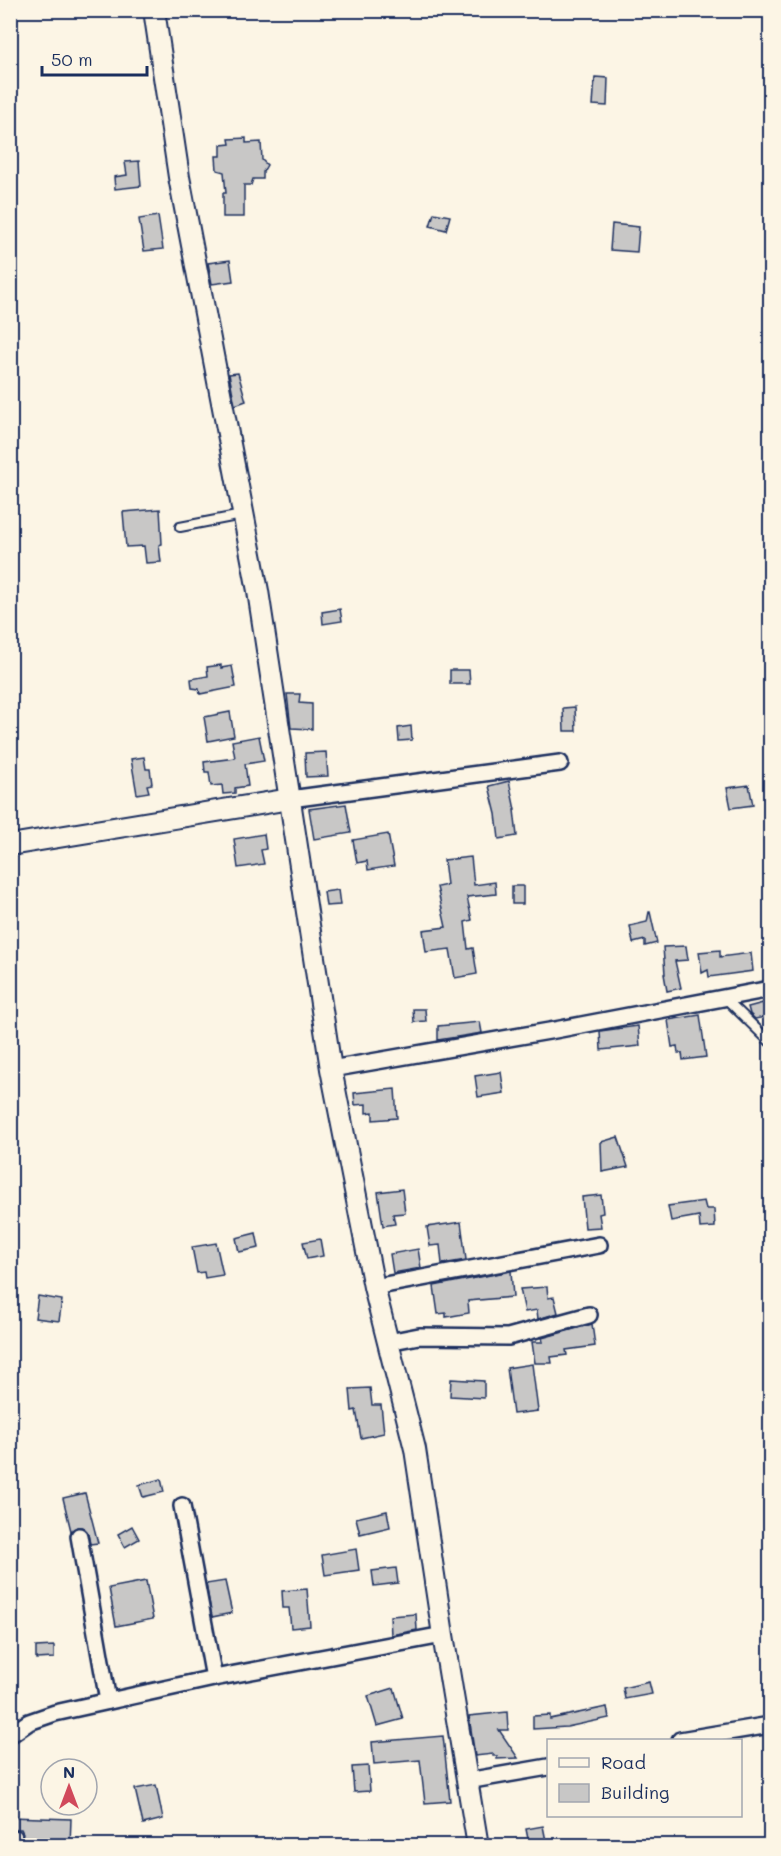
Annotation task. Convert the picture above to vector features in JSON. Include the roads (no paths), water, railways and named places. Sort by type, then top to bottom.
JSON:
[{"type":"street","points":[[154,10],[179,177],[260,603],[331,1069],[374,1287],[415,1449],[442,1635],[478,1845]]},
{"type":"street","points":[[10,845],[290,799],[560,763]]},
{"type":"street","points":[[331,1069],[771,989]]},
{"type":"street","points":[[374,1287],[599,1245]]},
{"type":"street","points":[[388,1342],[420,1336],[508,1336],[590,1315]]},
{"type":"street","points":[[182,1506],[214,1678]]},
{"type":"street","points":[[79,1536],[108,1701]]},
{"type":"street","points":[[10,1734],[29,1722],[55,1713],[214,1678],[442,1635]]},
{"type":"street","points":[[686,1739],[771,1725]]},
{"type":"street","points":[[467,1781],[547,1767]]},
{"type":"lane","points":[[180,527],[243,514]]},
{"type":"lane","points":[[725,998],[771,1042]]}]
